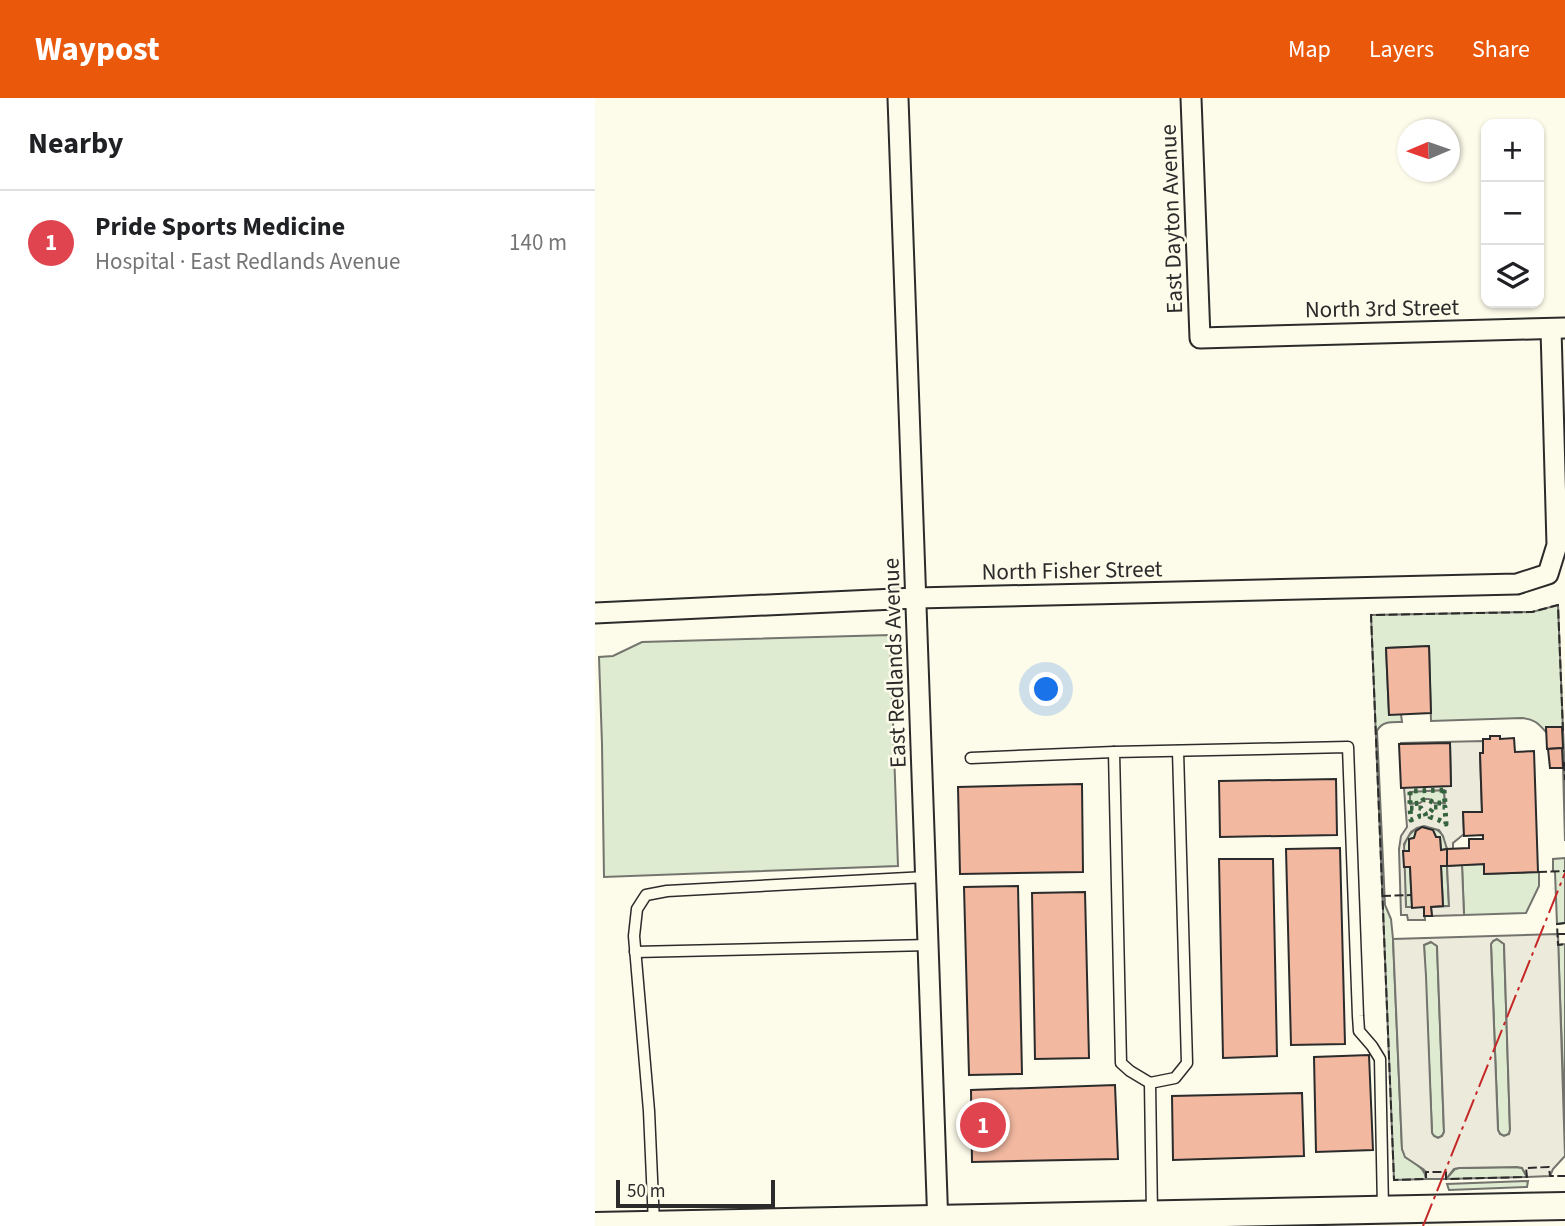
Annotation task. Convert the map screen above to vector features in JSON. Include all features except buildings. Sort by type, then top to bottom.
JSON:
[{"type":"main road","points":[[596,1226],[938,1223],[1152,1215],[1258,1219],[1383,1210],[1565,1206]]},
{"type":"street","name":"East Redlands Avenue","points":[[898,98],[938,1223]]},
{"type":"street","name":"East Dayton Avenue","points":[[1191,98],[1200,338]]},
{"type":"street","name":"North Fisher Street","points":[[595,613],[916,598],[1517,584],[1548,574],[1557,545],[1558,329]]},
{"type":"street","name":"North 3rd Street","points":[[1200,338],[1558,329]]},
{"type":"lane","points":[[971,758],[1347,747],[1359,1031],[1380,1059],[1383,1210]]},
{"type":"lane","points":[[1114,752],[1121,1063],[1150,1083],[1175,1078],[1187,1063],[1178,751]]},
{"type":"lane","points":[[655,1225],[649,1111],[634,936],[638,909],[646,895],[667,891],[926,877]]},
{"type":"lane","points":[[635,952],[929,945]]},
{"type":"lane","points":[[1150,1083],[1152,1215]]},
{"type":"lane","points":[[595,1218],[596,1226]]},
{"type":"green space","points":[[1558,605],[1565,780],[1565,841],[1562,727],[1547,727],[1546,732],[1530,719],[1522,718],[1431,721],[1429,646],[1386,648],[1389,714],[1401,714],[1402,722],[1384,724],[1377,731],[1385,905],[1391,919],[1393,939],[1402,1149],[1408,1158],[1423,1170],[1426,1179],[1394,1180],[1371,615],[1532,612]]},
{"type":"green space","points":[[890,635],[898,866],[604,877],[599,657],[613,656],[642,642]]},
{"type":"green space","points":[[1444,790],[1445,803],[1434,803],[1431,800],[1410,804],[1410,791]]},
{"type":"green space","points":[[1424,826],[1434,828],[1440,833],[1445,839],[1447,849],[1441,850],[1440,838],[1436,837],[1433,830],[1423,827],[1416,831],[1414,838],[1409,839],[1409,851],[1403,851],[1409,835]]},
{"type":"green space","points":[[1565,858],[1565,923],[1557,924],[1553,859]]},
{"type":"green space","points":[[1484,864],[1485,874],[1539,872],[1539,886],[1526,913],[1464,915],[1462,865]]},
{"type":"green space","points":[[1441,866],[1447,866],[1449,906],[1443,906]]},
{"type":"green space","points":[[1404,867],[1410,867],[1412,908],[1406,908]]},
{"type":"green space","points":[[1497,939],[1504,944],[1510,1130],[1509,1134],[1504,1136],[1498,1130],[1491,944]]},
{"type":"green space","points":[[1431,942],[1437,946],[1444,1132],[1438,1138],[1432,1133],[1424,945]]},
{"type":"green space","points":[[1565,944],[1565,1126],[1558,945]]},
{"type":"green space","points":[[1459,1168],[1522,1168],[1527,1177],[1446,1179]]},
{"type":"green space","points":[[1528,1181],[1527,1187],[1449,1190],[1447,1184]]},
{"type":"shaded area","points":[[1483,741],[1483,753],[1480,754],[1482,812],[1463,812],[1464,834],[1453,843],[1453,849],[1447,849],[1439,830],[1424,826],[1411,832],[1404,844],[1406,907],[1424,907],[1425,920],[1408,920],[1407,915],[1401,915],[1399,849],[1401,836],[1407,827],[1404,787],[1451,785],[1450,743],[1400,743]],"holes":[[[1444,790],[1445,803],[1434,803],[1425,799],[1420,803],[1410,804],[1410,792]]]},
{"type":"shaded area","points":[[1462,865],[1464,915],[1432,916],[1431,907],[1449,906],[1447,866]]},
{"type":"shaded area","points":[[1558,934],[1565,1156],[1550,1176],[1527,1177],[1522,1168],[1517,1167],[1459,1168],[1454,1169],[1446,1179],[1426,1179],[1426,1172],[1405,1157],[1402,1149],[1393,939]],"holes":[[[1497,939],[1504,944],[1510,1130],[1509,1134],[1504,1136],[1498,1130],[1492,974],[1491,944]],[[1431,942],[1437,946],[1444,1132],[1438,1138],[1432,1133],[1424,945]]]},
{"type":"hedge","points":[[1444,790],[1445,803],[1434,803],[1427,799],[1421,803],[1410,804],[1410,791],[1444,790]]},
{"type":"hedge","points":[[1434,807],[1445,807],[1446,824],[1430,817],[1434,807]]},
{"type":"hedge","points":[[1410,808],[1421,808],[1426,816],[1411,820],[1410,808]]},
{"type":"fence","points":[[1563,731],[1558,605],[1532,612],[1371,615],[1394,1180],[1426,1179],[1426,1172],[1446,1172],[1446,1179],[1527,1177],[1526,1168],[1549,1167],[1550,1176],[1565,1176]]},
{"type":"fence","points":[[1564,762],[1565,780]]},
{"type":"fence","points":[[1538,872],[1565,871]]},
{"type":"fence","points":[[1382,896],[1411,895]]},
{"type":"fence","points":[[1565,923],[1557,924],[1558,945],[1565,944]]},
{"type":"fence","points":[[1558,934],[1565,934]]},
{"type":"power","points":[[1423,1226],[1565,873]]},
{"type":"place","name":"Pride Sports Medicine","points":[[983,1125]]}]
